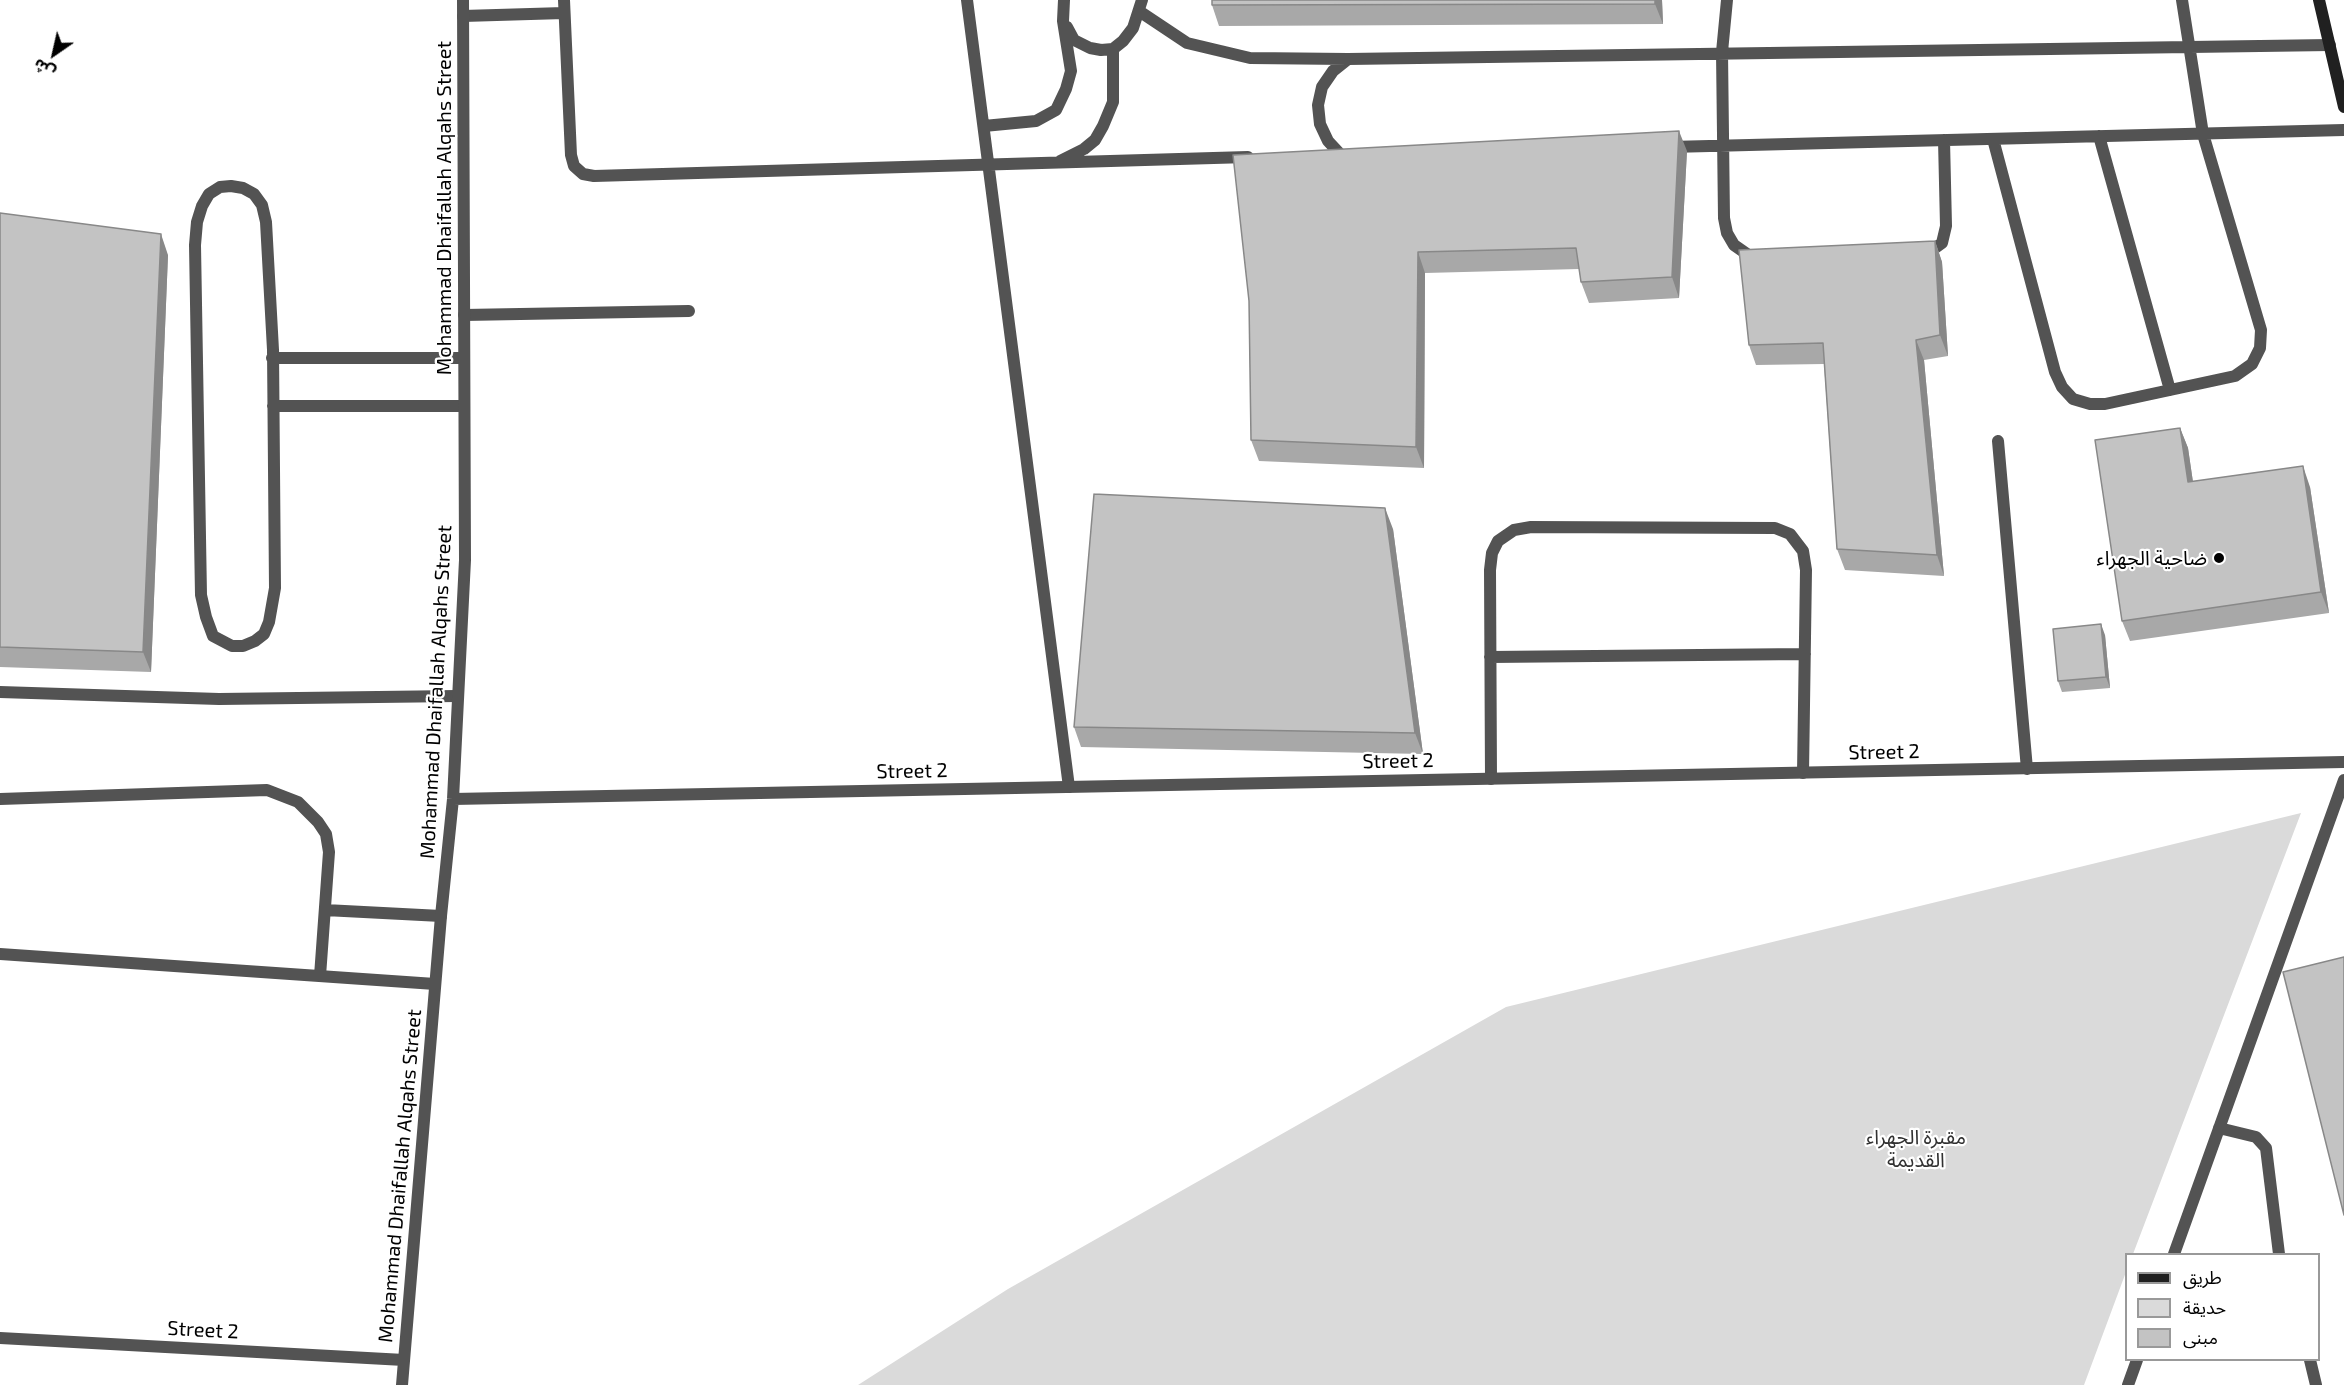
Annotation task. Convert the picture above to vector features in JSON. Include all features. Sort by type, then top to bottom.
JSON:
[{"type":"main road","points":[[2319,0],[2344,107]]},
{"type":"street","name":"Mohammad Dhaifallah Alqahs Street","points":[[402,1385],[435,984],[453,800],[465,560],[463,0]]},
{"type":"street","points":[[967,0],[1069,787]]},
{"type":"street","points":[[984,126],[1036,121],[1056,110],[1071,71],[1063,21],[1064,0]]},
{"type":"street","points":[[1727,0],[1722,52],[1725,146],[1724,218],[1727,233],[1734,244],[1754,259],[1766,259]]},
{"type":"street","points":[[1993,139],[2055,372],[2062,387],[2073,399],[2090,404],[2105,404],[2235,376],[2252,364],[2260,348],[2261,330],[2204,134],[2182,0]]},
{"type":"street","points":[[1063,21],[1074,40],[1090,48],[1113,49],[1132,28],[1140,5],[1187,43],[1250,58],[1348,59],[2330,45]]},
{"type":"street","points":[[463,15],[564,6],[571,155],[574,166],[583,174],[594,176],[1258,157]]},
{"type":"street","points":[[1056,163],[1084,149],[1095,140],[1103,126],[1113,102],[1113,49]]},
{"type":"street","points":[[1341,155],[1328,141],[1320,124],[1318,105],[1322,87],[1333,71],[1348,59]]},
{"type":"street","points":[[1659,147],[2344,130]]},
{"type":"street","points":[[2099,136],[2170,390]]},
{"type":"street","points":[[1906,258],[1929,254],[1942,243],[1946,226],[1944,140]]},
{"type":"street","points":[[231,186],[243,188],[254,194],[262,205],[268,244],[273,406],[275,588],[273,608],[264,634],[255,641],[232,646],[213,636],[201,595],[195,244],[197,222],[202,206],[209,194],[220,188],[231,186]]},
{"type":"street","points":[[464,315],[688,311]]},
{"type":"street","points":[[272,358],[464,357]]},
{"type":"street","points":[[273,406],[464,406]]},
{"type":"street","points":[[1998,441],[2027,769]]},
{"type":"street","points":[[1491,779],[1490,570],[1492,553],[1498,541],[1514,530],[1531,527],[1775,528],[1790,534],[1803,551],[1806,570],[1803,773]]},
{"type":"street","points":[[1490,657],[1805,654]]},
{"type":"street","points":[[0,692],[219,699],[457,696]]},
{"type":"street","name":"Street 2","points":[[453,800],[2344,762]]},
{"type":"street","points":[[2174,1253],[2344,780]]},
{"type":"street","points":[[0,799],[267,790],[298,802],[318,822],[326,834],[329,852],[320,976]]},
{"type":"street","points":[[325,909],[441,916]]},
{"type":"street","points":[[0,954],[435,984]]},
{"type":"street","points":[[2219,1128],[2256,1137],[2266,1148],[2279,1253]]},
{"type":"street","name":"Street 2","points":[[0,1338],[404,1360]]},
{"type":"street","points":[[2128,1385],[2136,1361]]},
{"type":"street","points":[[2310,1361],[2316,1385]]},
{"type":"green space","name":"مقبرة الجهراء القديمة","points":[[2301,813],[2133,1253],[2125,1253],[2125,1275],[2084,1385],[858,1385],[1008,1289],[1506,1007]]},
{"type":"building","points":[[1212,0],[1655,0],[1655,4],[1212,5]]},
{"type":"building","points":[[1679,131],[1672,277],[1581,282],[1576,248],[1418,252],[1416,447],[1251,440],[1249,301],[1233,155]]},
{"type":"building","points":[[0,213],[161,234],[143,652],[0,647]]},
{"type":"building","points":[[1935,241],[1940,335],[1916,340],[1937,555],[1837,549],[1823,343],[1749,345],[1739,250]]},
{"type":"building","name":"ضاحية الجهراء","points":[[2180,428],[2188,482],[2303,466],[2321,592],[2122,621],[2095,440]]},
{"type":"building","points":[[1094,494],[1385,508],[1415,733],[1074,727]]},
{"type":"building","points":[[2101,624],[2106,677],[2058,681],[2053,629]]},
{"type":"building","points":[[2344,957],[2344,1215],[2283,972]]},
{"type":"place","name":"ضاحية الجهراء","points":[[2219,558]]}]
